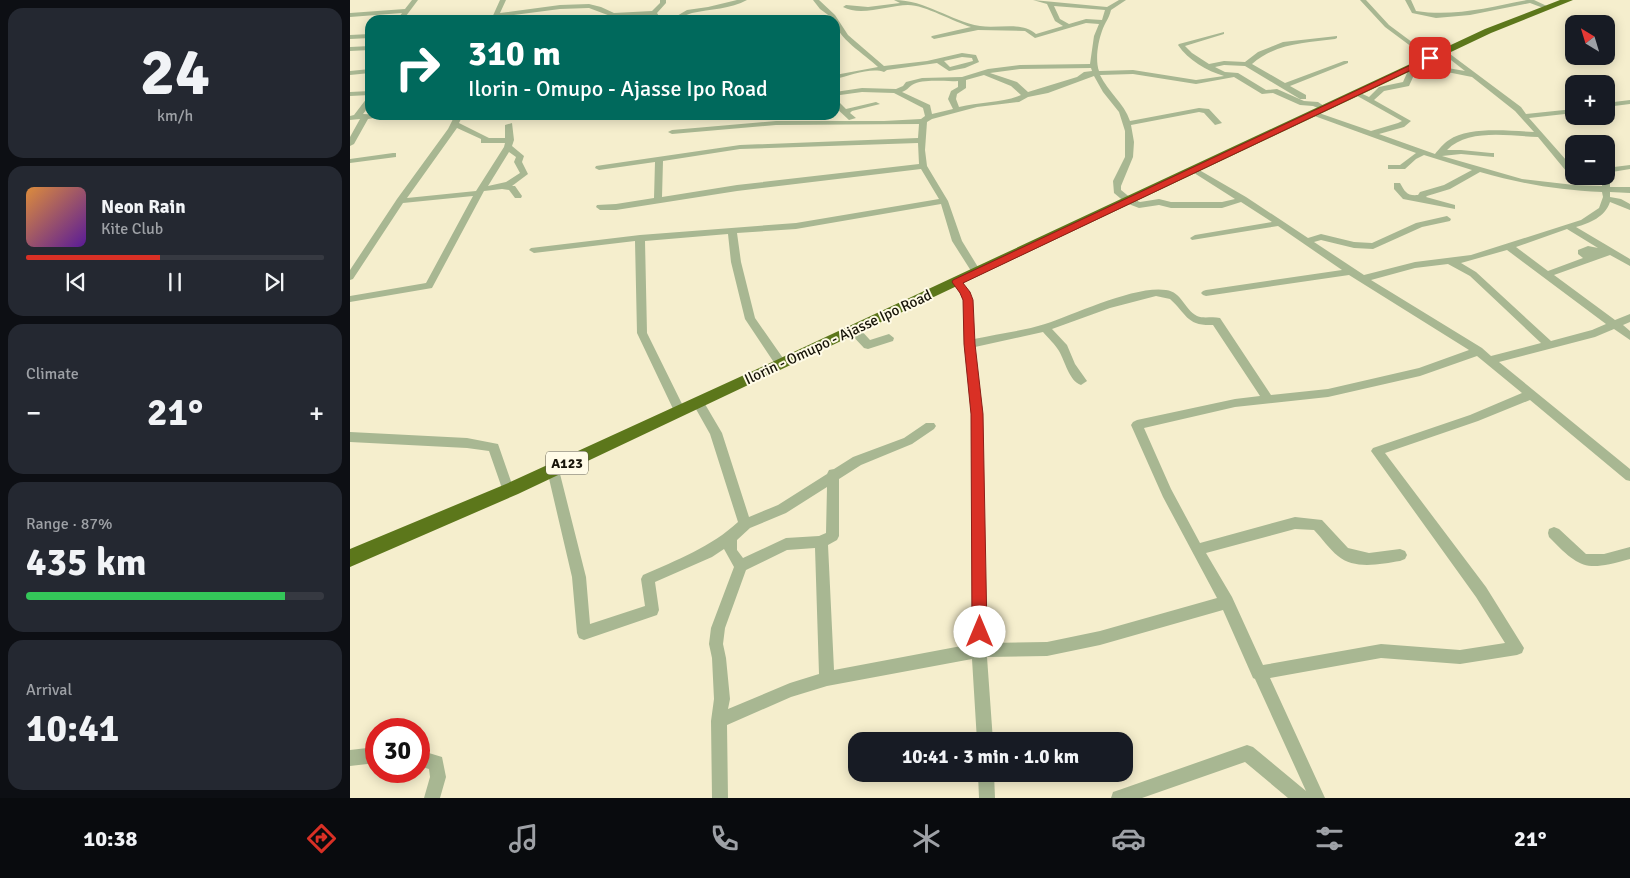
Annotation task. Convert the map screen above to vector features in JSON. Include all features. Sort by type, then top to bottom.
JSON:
[{"type":"highway","name":"Ilorin - Omupo - Ajasse Ipo Road","points":[[350,558],[553,470],[1129,201],[1317,109],[1409,72],[1430,58],[1488,31],[1546,7],[1569,0]]},
{"type":"street","points":[[404,15],[415,0]]},
{"type":"street","points":[[496,15],[503,0]]},
{"type":"street","points":[[558,10],[563,0]]},
{"type":"street","points":[[513,15],[592,6],[613,15],[654,13],[663,0]]},
{"type":"street","points":[[682,15],[689,11],[708,9],[744,0]]},
{"type":"street","points":[[816,0],[821,8],[832,15]]},
{"type":"street","points":[[897,0],[933,10],[958,22],[979,28]]},
{"type":"street","points":[[1036,0],[1050,4],[1108,9],[1123,0]]},
{"type":"street","points":[[1363,0],[1387,26],[1430,58]]},
{"type":"street","points":[[1408,0],[1414,12],[1436,16],[1470,13],[1531,1],[1546,7]]},
{"type":"street","points":[[846,7],[868,9],[909,4]]},
{"type":"street","points":[[1050,4],[1057,20],[1068,26]]},
{"type":"street","points":[[1098,83],[1098,74],[1093,66],[1098,32],[1105,22],[1108,9]]},
{"type":"street","points":[[350,15],[407,11]]},
{"type":"street","points":[[934,38],[979,28],[1027,29],[1035,36],[1094,20],[1105,22]]},
{"type":"street","points":[[840,25],[843,34],[878,62],[884,70]]},
{"type":"street","points":[[1222,33],[1181,45],[1188,54],[1229,77]]},
{"type":"street","points":[[350,37],[365,36]]},
{"type":"street","points":[[1247,64],[1260,52],[1285,43],[1335,37]]},
{"type":"street","points":[[350,49],[365,48]]},
{"type":"street","points":[[1444,52],[1484,82],[1524,116],[1565,165]]},
{"type":"street","points":[[840,76],[860,71],[884,70],[938,60]]},
{"type":"street","points":[[1284,86],[1346,62]]},
{"type":"street","points":[[1210,66],[1224,63],[1247,64],[1284,86],[1317,109]]},
{"type":"street","points":[[840,93],[862,90],[897,91],[906,88],[909,84],[922,80],[962,79],[993,70],[1001,71],[1020,67],[1093,66]]},
{"type":"street","points":[[1368,100],[1376,96],[1382,89],[1406,84],[1409,72],[1428,72],[1436,68],[1473,75]]},
{"type":"street","points":[[672,132],[776,122],[856,123],[926,119],[977,105],[1009,102],[1080,79],[1087,74],[1118,71],[1133,72],[1196,82],[1235,75],[1265,92],[1274,91],[1372,134],[1479,169],[1521,181],[1606,194],[1630,190]]},
{"type":"street","points":[[350,73],[365,72]]},
{"type":"street","points":[[984,73],[1014,84],[1026,95]]},
{"type":"street","points":[[957,110],[952,99],[954,93],[962,88],[962,79]]},
{"type":"street","points":[[1080,79],[1098,83],[1123,113],[1131,154],[1116,188],[1129,201],[1139,205],[1160,202],[1171,205],[1191,206],[1222,205],[1243,199]]},
{"type":"street","points":[[897,91],[927,107],[922,140],[924,166],[944,201],[957,241],[976,272]]},
{"type":"street","points":[[1356,92],[1407,121],[1401,125],[1372,134]]},
{"type":"street","points":[[350,94],[365,93]]},
{"type":"street","points":[[1615,104],[1630,102]]},
{"type":"street","points":[[846,113],[850,109],[876,104]]},
{"type":"street","points":[[353,117],[365,105]]},
{"type":"street","points":[[840,108],[856,123]]},
{"type":"street","points":[[1126,124],[1199,110],[1206,111],[1218,123]]},
{"type":"street","points":[[1524,116],[1565,112]]},
{"type":"street","points":[[350,144],[365,118]]},
{"type":"street","points":[[350,277],[457,120]]},
{"type":"street","points":[[455,124],[486,138],[484,141],[509,144]]},
{"type":"street","points":[[505,187],[524,174],[518,162],[520,156],[509,144],[507,132],[509,125]]},
{"type":"street","points":[[1438,155],[1454,140],[1464,137],[1487,134],[1540,135]]},
{"type":"street","points":[[600,168],[659,158],[764,145],[922,140]]},
{"type":"street","points":[[350,298],[429,286],[480,191],[509,144]]},
{"type":"street","points":[[1391,167],[1402,167],[1424,152]]},
{"type":"street","points":[[1438,155],[1461,152],[1491,155]]},
{"type":"street","points":[[350,161],[393,155]]},
{"type":"street","points":[[658,200],[659,158]]},
{"type":"street","points":[[600,207],[616,207],[784,182],[924,166]]},
{"type":"street","points":[[1615,169],[1630,167]]},
{"type":"street","points":[[1194,169],[1280,223],[1351,272],[1491,360],[1630,476]]},
{"type":"street","points":[[1418,198],[1423,194],[1447,187],[1479,169]]},
{"type":"street","points":[[1397,185],[1398,191],[1403,196],[1452,207]]},
{"type":"street","points":[[1583,185],[1586,188]]},
{"type":"street","points":[[1363,279],[1395,269],[1434,262],[1451,262],[1509,247],[1570,226],[1595,216],[1605,206],[1606,185]]},
{"type":"street","points":[[400,201],[505,187],[512,188],[518,196]]},
{"type":"street","points":[[1574,188],[1586,188],[1606,194],[1630,207]]},
{"type":"street","points":[[534,250],[640,238],[796,226],[944,201]]},
{"type":"street","points":[[1307,241],[1321,237],[1354,245],[1373,246],[1419,225],[1447,220]]},
{"type":"street","points":[[1195,238],[1280,223]]},
{"type":"street","points":[[1570,226],[1608,252],[1630,263]]},
{"type":"street","points":[[732,230],[736,262],[750,319],[781,364]]},
{"type":"street","points":[[640,238],[642,333],[679,410]]},
{"type":"street","points":[[1509,247],[1630,336]]},
{"type":"street","points":[[1548,274],[1608,252]]},
{"type":"street","points":[[1451,262],[1473,274],[1548,344]]},
{"type":"street","points":[[1206,293],[1351,272]]},
{"type":"street","points":[[957,282],[965,292],[968,300],[969,344],[977,414],[979,650],[984,732]]},
{"type":"street","points":[[969,344],[1045,328],[1138,296],[1165,292],[1174,297],[1193,319],[1199,322],[1216,321],[1268,399]]},
{"type":"street","points":[[1491,360],[1595,333],[1630,318]]},
{"type":"street","points":[[1045,328],[1064,348],[1073,371],[1081,381]]},
{"type":"street","points":[[854,330],[868,345],[889,338]]},
{"type":"street","points":[[1316,798],[1227,602],[1197,550],[1149,456],[1137,425],[1235,403],[1328,393],[1420,372],[1478,351]]},
{"type":"street","points":[[1258,673],[1381,651],[1460,657],[1517,648],[1481,592],[1376,450],[1474,418],[1532,394]]},
{"type":"street","points":[[698,402],[716,433],[745,524]]},
{"type":"street","points":[[553,470],[579,577],[584,632],[652,610],[648,579],[707,553],[732,537],[745,524],[782,509],[816,488],[833,474],[857,461],[908,441],[930,426]]},
{"type":"street","points":[[350,437],[467,443],[494,447],[508,490]]},
{"type":"street","points":[[720,798],[719,721],[722,700],[716,644],[718,628],[742,566],[786,544],[821,542],[832,536],[833,474]]},
{"type":"street","points":[[1197,550],[1295,523],[1306,522],[1317,524],[1344,553],[1370,559],[1400,555]]},
{"type":"street","points":[[1554,534],[1576,556],[1584,561],[1594,563],[1630,553]]},
{"type":"street","points":[[732,537],[729,547],[733,556],[742,566]]},
{"type":"street","points":[[821,542],[827,679]]},
{"type":"street","points":[[719,721],[790,690],[827,679],[979,650],[1048,649],[1100,638],[1227,602]]},
{"type":"street","points":[[1119,798],[1247,753],[1301,798]]},
{"type":"street","points":[[350,758],[365,756]]},
{"type":"street","points":[[430,761],[436,763],[438,777],[432,798]]},
{"type":"street","points":[[986,782],[987,798]]},
{"type":"route","points":[[980,632],[977,414],[969,344],[968,300],[965,292],[957,282],[1430,58]]}]
